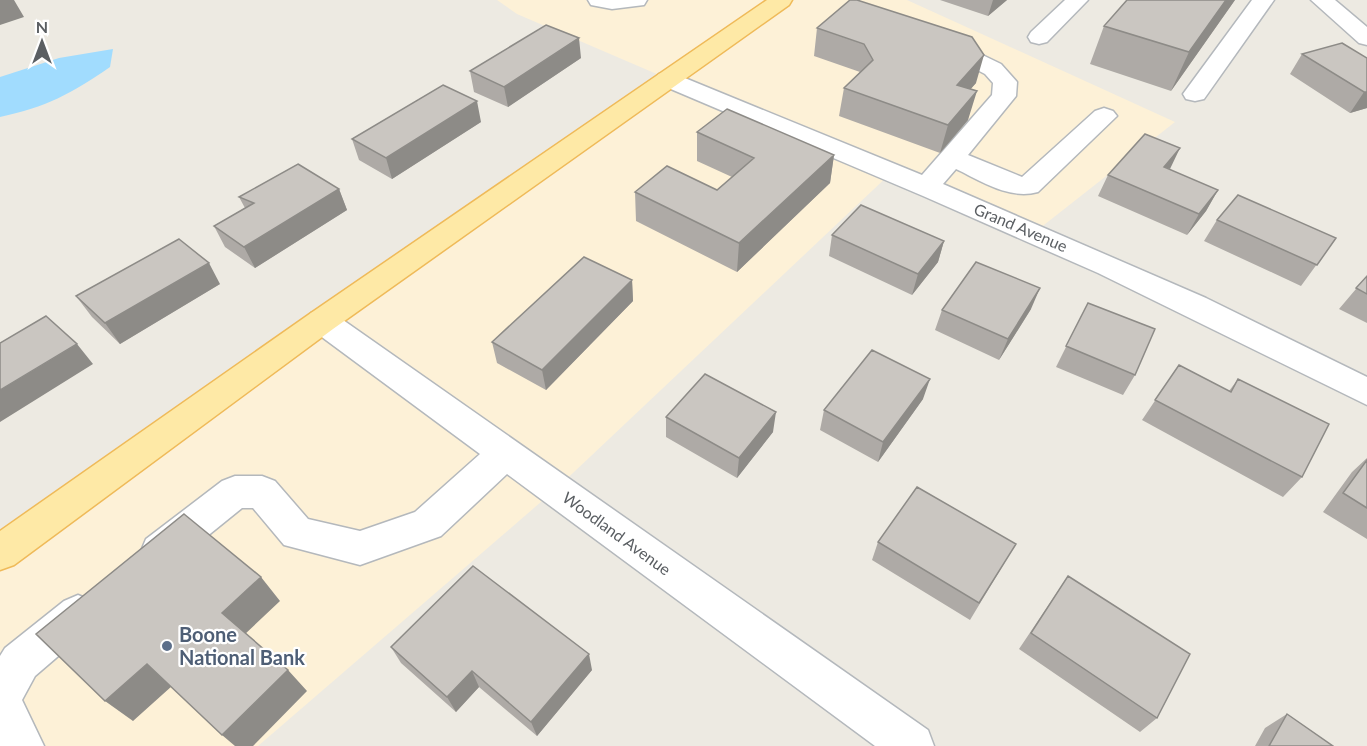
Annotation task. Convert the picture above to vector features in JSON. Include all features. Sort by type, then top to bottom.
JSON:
[{"type":"main road","points":[[0,553],[322,321],[781,0]]},
{"type":"street","points":[[599,0],[612,3],[636,0]]},
{"type":"street","points":[[1039,38],[1077,0]]},
{"type":"street","points":[[1195,94],[1263,0]]},
{"type":"street","points":[[1322,0],[1367,38]]},
{"type":"street","points":[[926,35],[968,54],[993,69],[1005,82],[1004,96],[926,187]]},
{"type":"street","name":"Grand Avenue","points":[[667,79],[1035,232],[1177,296],[1367,392]]},
{"type":"street","points":[[951,157],[1014,185],[1028,186],[1104,116]]},
{"type":"street","name":"Woodland Avenue","points":[[322,321],[912,746]]},
{"type":"street","points":[[0,697],[20,662],[235,492],[262,492],[297,533],[360,548],[428,524],[505,453]]},
{"type":"street","points":[[0,703],[22,746]]},
{"type":"shaded area","points":[[497,0],[907,0],[1175,122],[1035,232],[891,173],[556,489],[258,746],[0,746],[0,553],[666,78],[517,14]]},
{"type":"water","points":[[113,49],[110,67],[83,85],[45,104],[0,117],[0,77],[59,58]]},
{"type":"building","points":[[850,0],[857,0],[972,37],[984,55],[957,85],[977,91],[948,125],[844,88],[873,60],[864,44],[817,28]]},
{"type":"building","points":[[1127,0],[1226,0],[1189,52],[1104,26]]},
{"type":"building","points":[[546,25],[579,38],[504,87],[470,71]]},
{"type":"building","points":[[1342,43],[1367,58],[1367,92],[1302,54]]},
{"type":"building","points":[[443,85],[477,101],[386,158],[352,139]]},
{"type":"building","points":[[727,109],[834,155],[739,243],[635,192],[667,166],[717,190],[754,158],[697,132]]},
{"type":"building","points":[[1145,134],[1180,148],[1164,167],[1218,190],[1199,214],[1108,175]]},
{"type":"building","points":[[298,164],[339,189],[244,247],[214,226],[254,203],[239,197]]},
{"type":"building","points":[[1238,195],[1336,238],[1317,265],[1217,220]]},
{"type":"building","points":[[861,205],[944,241],[918,274],[832,235]]},
{"type":"building","points":[[179,239],[209,263],[105,323],[76,296]]},
{"type":"building","points":[[584,257],[632,280],[542,370],[492,342]]},
{"type":"building","points":[[976,262],[1040,288],[1008,339],[942,310]]},
{"type":"building","points":[[1367,276],[1367,294],[1356,288]]},
{"type":"building","points":[[1088,303],[1155,329],[1135,375],[1066,346]]},
{"type":"building","points":[[46,316],[77,344],[0,390],[0,343]]},
{"type":"building","points":[[872,350],[930,379],[883,442],[824,410]]},
{"type":"building","points":[[1179,365],[1231,392],[1238,379],[1329,424],[1302,477],[1155,400]]},
{"type":"building","points":[[705,374],[776,412],[739,458],[666,417]]},
{"type":"building","points":[[1367,460],[1367,508],[1343,493]]},
{"type":"building","points":[[917,487],[1016,544],[979,603],[878,542]]},
{"type":"building","name":"Boone National Bank","points":[[184,514],[261,577],[222,613],[288,670],[222,735],[147,664],[105,701],[36,634]]},
{"type":"building","points":[[473,566],[589,654],[531,722],[472,671],[447,697],[391,647]]},
{"type":"building","points":[[1068,576],[1190,654],[1157,718],[1031,633]]},
{"type":"building","points":[[1287,714],[1333,746],[1269,746]]},
{"type":"place","name":"Boone National Bank","points":[[167,646]]}]
